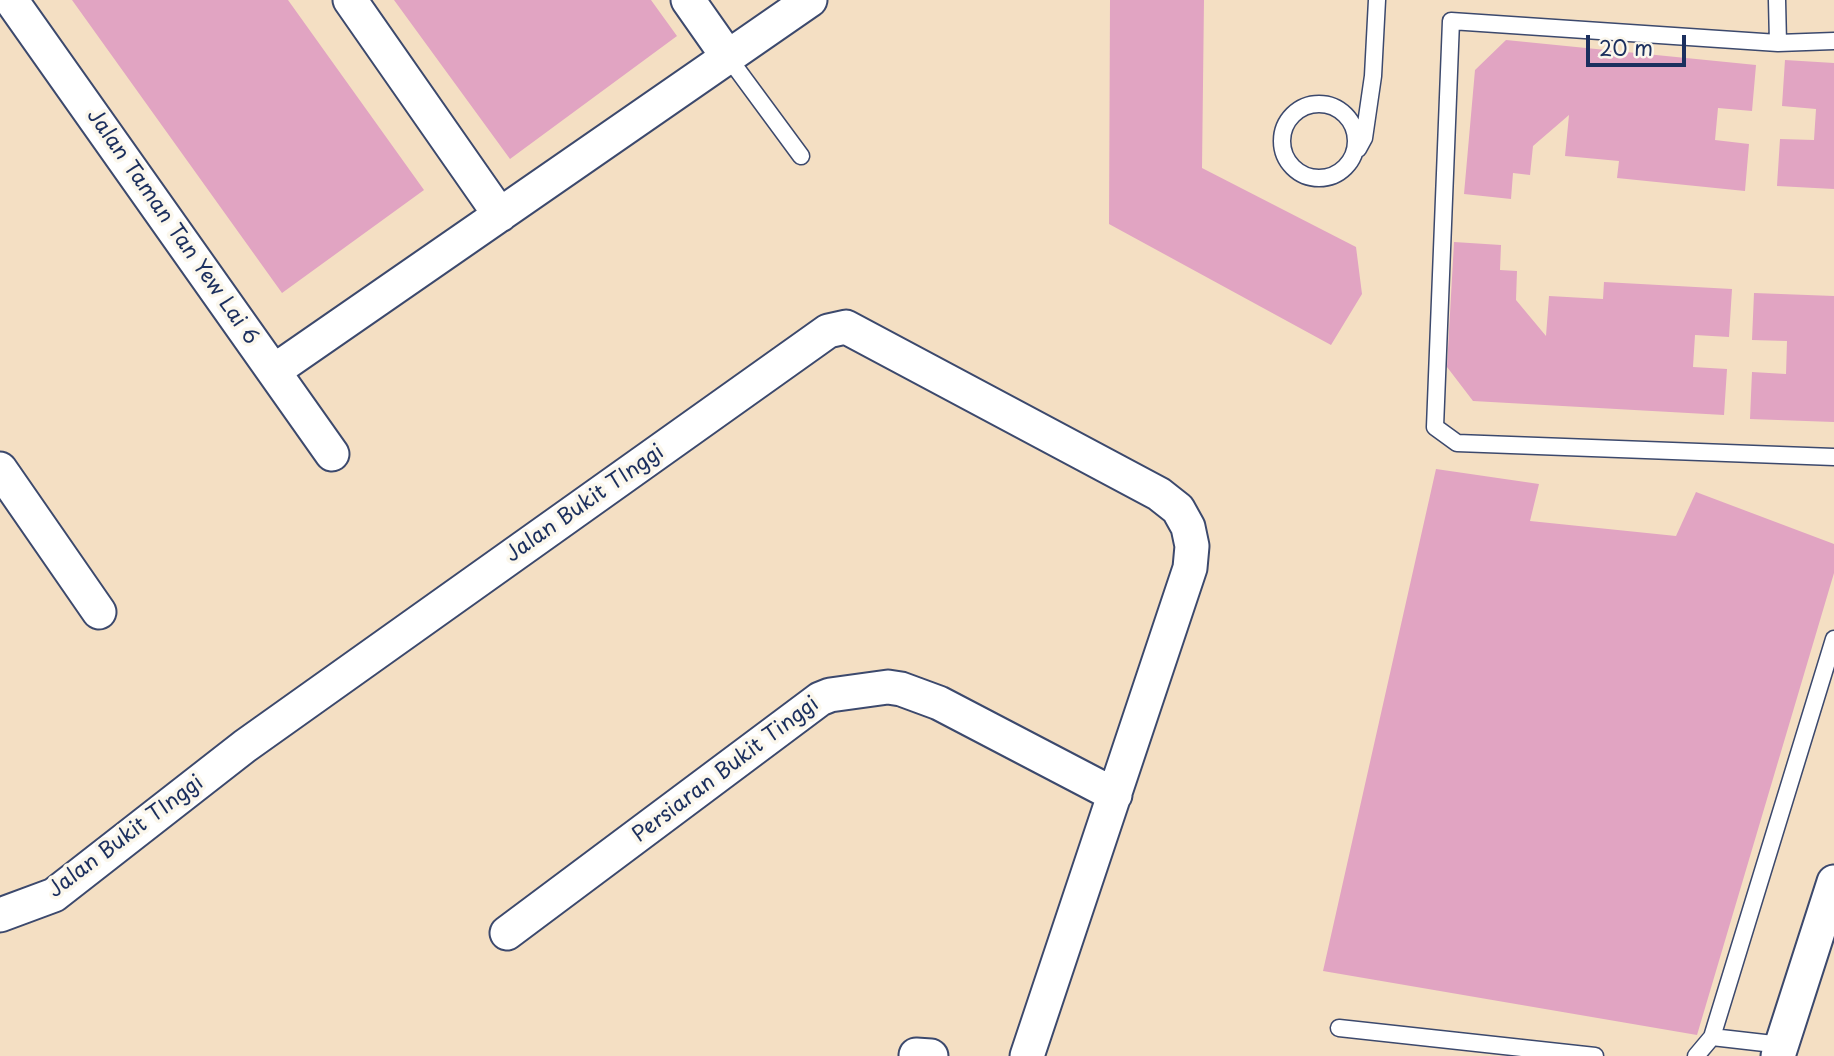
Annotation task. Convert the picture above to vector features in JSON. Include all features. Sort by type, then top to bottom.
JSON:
[{"type":"street","name":"Jalan Taman Tan Yew Lai 6","points":[[11,0],[332,454]]},
{"type":"street","points":[[350,0],[500,215]]},
{"type":"street","points":[[688,0],[728,57]]},
{"type":"street","points":[[274,371],[810,0]]},
{"type":"street","name":"Jalan Bukit TInggi","points":[[0,915],[54,895],[245,746],[828,331],[846,327],[1147,487],[1178,509],[1188,527],[1192,546],[1190,568],[1115,795]]},
{"type":"street","points":[[0,469],[99,612]]},
{"type":"street","name":"Persiaran Bukit Tinggi","points":[[507,933],[830,695],[888,687],[901,689],[939,703],[1115,795]]},
{"type":"street","points":[[1027,1056],[1115,795]]},
{"type":"street","points":[[1780,1051],[1834,882]]},
{"type":"street","points":[[916,1055],[931,1056]]},
{"type":"lane","points":[[1354,156],[1357,141],[1353,125],[1345,112],[1327,103],[1308,103],[1292,113],[1282,130],[1282,149],[1290,166],[1306,176],[1325,179],[1342,171],[1354,156],[1364,138],[1373,76],[1377,0]]},
{"type":"lane","points":[[1777,0],[1778,43]]},
{"type":"lane","points":[[1834,41],[1778,43],[1451,21],[1435,427],[1457,443],[1834,457]]},
{"type":"lane","points":[[728,57],[801,156]]},
{"type":"lane","points":[[1345,112],[1362,98],[1373,76]]},
{"type":"lane","points":[[1696,1056],[1712,1037],[1834,639]]},
{"type":"lane","points":[[1339,1028],[1595,1056]]},
{"type":"lane","points":[[1712,1037],[1780,1051]]},
{"type":"building","points":[[72,0],[288,0],[424,190],[282,293]]},
{"type":"building","points":[[394,0],[651,0],[677,36],[510,159]]},
{"type":"building","points":[[1110,0],[1204,0],[1202,168],[1356,247],[1362,294],[1331,345],[1109,224]]},
{"type":"building","points":[[1506,40],[1756,65],[1752,111],[1718,108],[1715,140],[1749,144],[1745,191],[1617,178],[1619,161],[1565,156],[1569,115],[1533,146],[1530,175],[1513,173],[1511,199],[1464,194],[1475,70]]},
{"type":"building","points":[[1785,60],[1834,63],[1834,189],[1777,186],[1780,139],[1814,140],[1816,109],[1782,106]]},
{"type":"building","points":[[1454,242],[1501,245],[1500,270],[1517,271],[1516,300],[1546,336],[1549,296],[1603,299],[1604,282],[1732,289],[1729,337],[1695,335],[1693,367],[1727,369],[1724,415],[1473,401],[1447,367]]},
{"type":"building","points":[[1754,293],[1834,296],[1834,422],[1750,419],[1752,372],[1786,374],[1787,341],[1752,340]]},
{"type":"building","points":[[1436,469],[1539,484],[1530,521],[1676,536],[1696,492],[1834,544],[1834,573],[1697,1035],[1323,971]]}]
